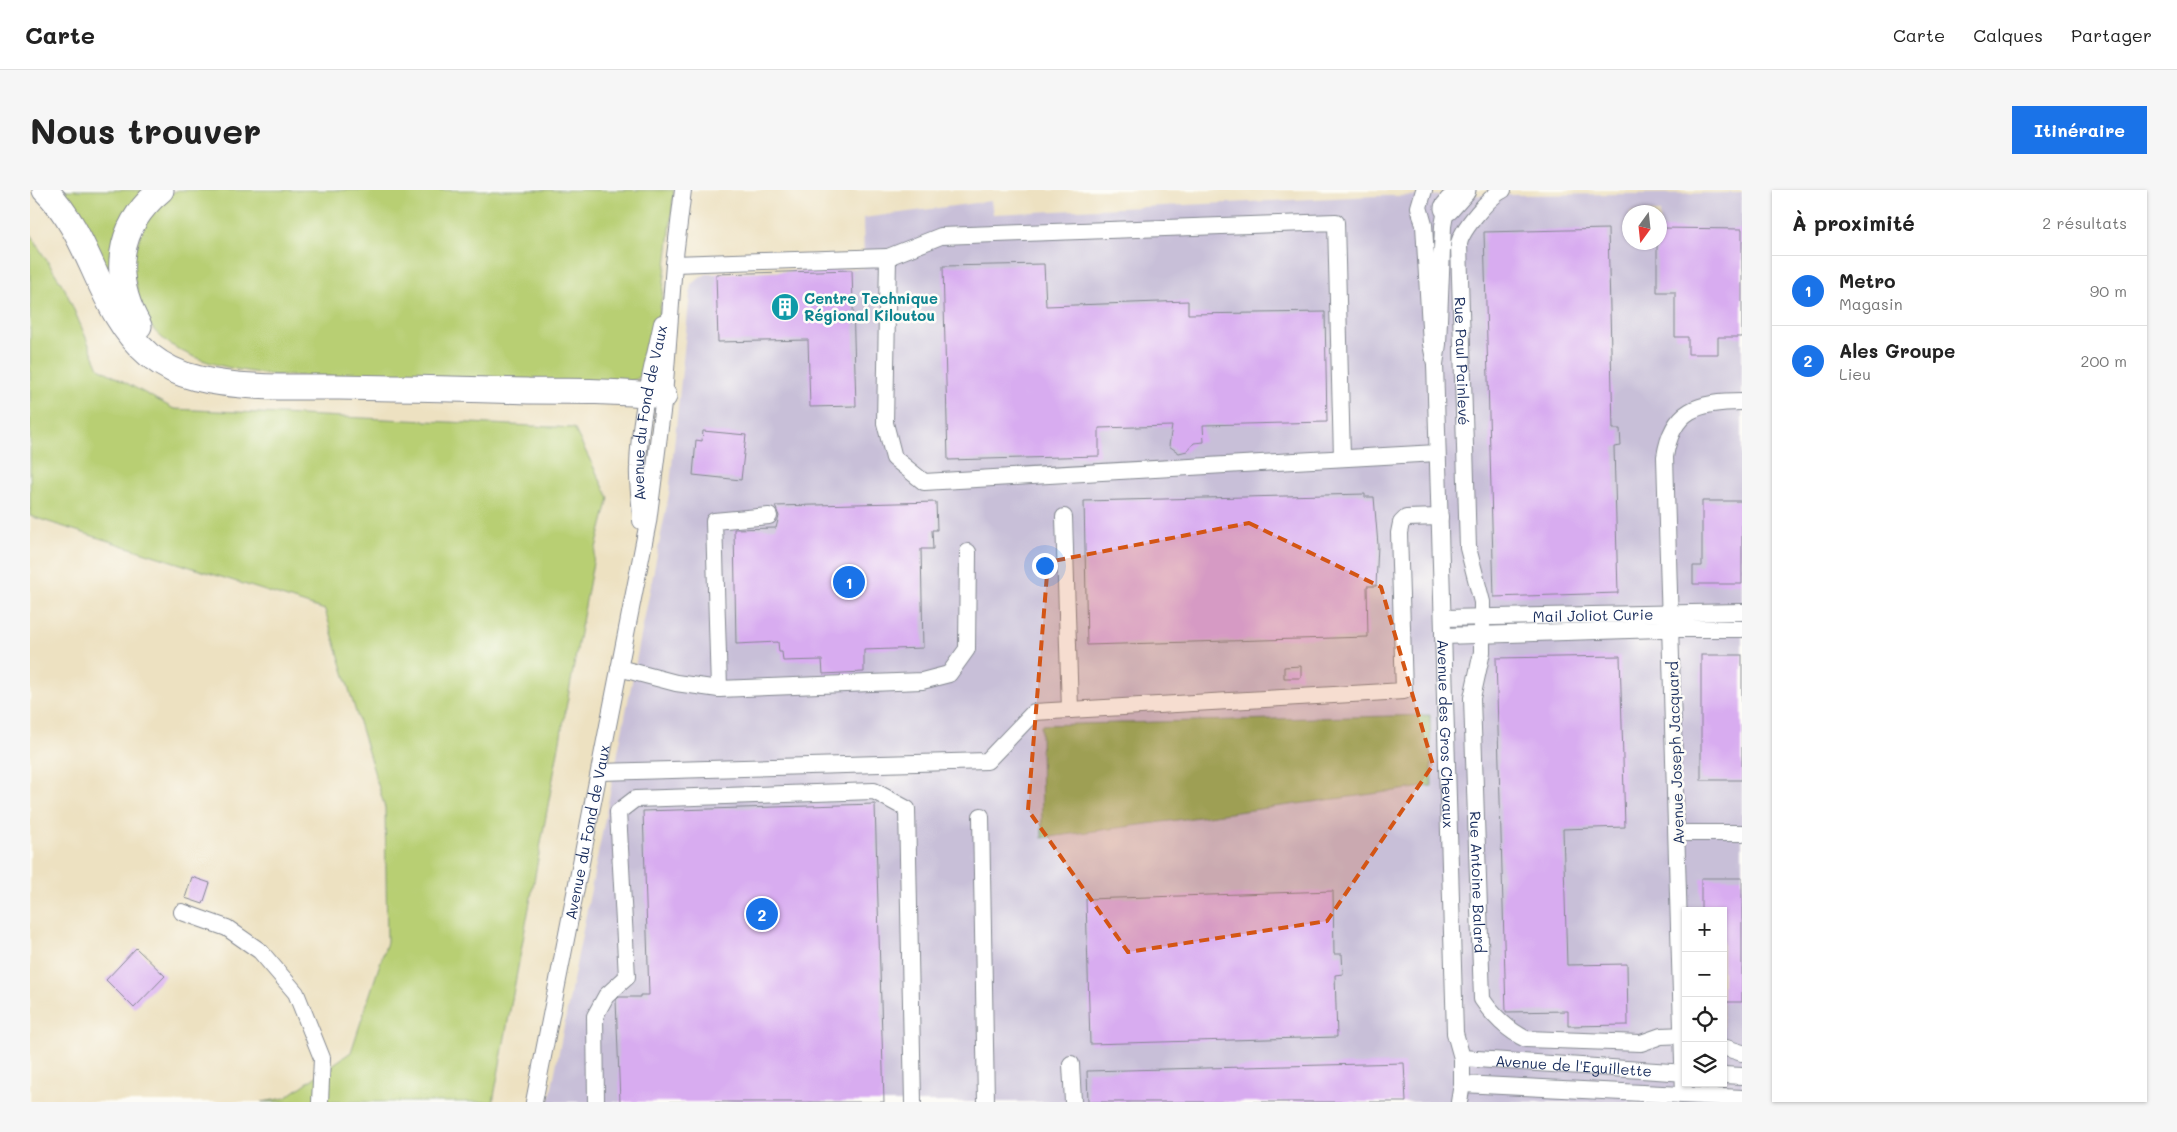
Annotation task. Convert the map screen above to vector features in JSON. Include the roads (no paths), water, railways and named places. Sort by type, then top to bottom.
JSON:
[{"type":"highway","points":[[46,190],[72,224],[117,319],[147,353],[162,366],[196,379],[231,383],[655,395]]},
{"type":"highway","points":[[162,190],[143,209],[132,224],[124,242],[121,262],[128,307],[140,328],[154,344],[176,360],[231,383]]},
{"type":"street","name":"Avenue du Fond de Vaux","points":[[534,1102],[600,772],[638,563],[641,519],[638,466],[655,395],[683,190]]},
{"type":"street","points":[[1424,190],[1419,207],[1424,225],[1431,344],[1435,364]]},
{"type":"street","name":"Rue Paul Painlevé","points":[[1468,548],[1459,244],[1463,233],[1494,195],[1503,190]]},
{"type":"street","points":[[1435,364],[1438,344],[1443,226],[1452,196]]},
{"type":"street","points":[[674,264],[888,257],[941,236],[1336,222],[1342,458]]},
{"type":"street","points":[[888,257],[885,423],[894,458],[924,482],[1438,453]]},
{"type":"street","name":"Avenue des Gros Chevaux","points":[[1435,364],[1455,1033],[1462,1058],[1462,1084],[1458,1102]]},
{"type":"street","name":"Avenue Joseph Jacquard","points":[[1683,997],[1665,457],[1670,434],[1682,416],[1701,405],[1716,402],[1742,402]]},
{"type":"street","points":[[719,689],[714,521],[769,516]]},
{"type":"street","points":[[1064,517],[1070,710]]},
{"type":"street","points":[[600,772],[987,761],[1034,712],[1404,691],[1399,533],[1402,523],[1406,518],[1440,517]]},
{"type":"street","name":"Rue Antoine Balard","points":[[1468,548],[1481,590],[1482,617],[1482,652],[1472,698],[1482,999],[1487,1007],[1514,1033],[1534,1041],[1641,1043],[1661,1036],[1682,1035]]},
{"type":"street","points":[[620,668],[676,684],[719,689],[922,681],[949,674],[967,649],[968,552]]},
{"type":"street","name":"Mail Joliot Curie","points":[[1443,636],[1670,620],[1742,612]]},
{"type":"street","name":"Mail Joliot Curie","points":[[1443,618],[1670,620],[1742,629]]},
{"type":"street","points":[[596,1102],[595,1016],[606,996],[627,976],[618,812],[635,799],[874,791],[907,809],[913,1102]]},
{"type":"street","points":[[981,816],[986,1102]]},
{"type":"street","points":[[1677,833],[1742,833]]},
{"type":"street","points":[[182,912],[227,928],[260,951],[296,993],[322,1058],[320,1102]]},
{"type":"street","points":[[1727,1048],[1742,1053]]},
{"type":"street","name":"Avenue de l'Eguillette","points":[[1462,1058],[1682,1073]]},
{"type":"street","points":[[1071,1064],[1073,1102]]},
{"type":"street","points":[[1727,1075],[1742,1076]]},
{"type":"street","name":"Avenue Joseph Jacquard","points":[[1674,1097],[1682,1080]]},
{"type":"street","name":"Avenue de l'Eguillette","points":[[1462,1084],[1674,1097],[1742,1098]]},
{"type":"place","name":"Centre Technique Régional Kiloutou","points":[[785,307]]},
{"type":"place","name":"Metro","points":[[849,582]]},
{"type":"place","name":"Ales Groupe","points":[[762,914]]}]
